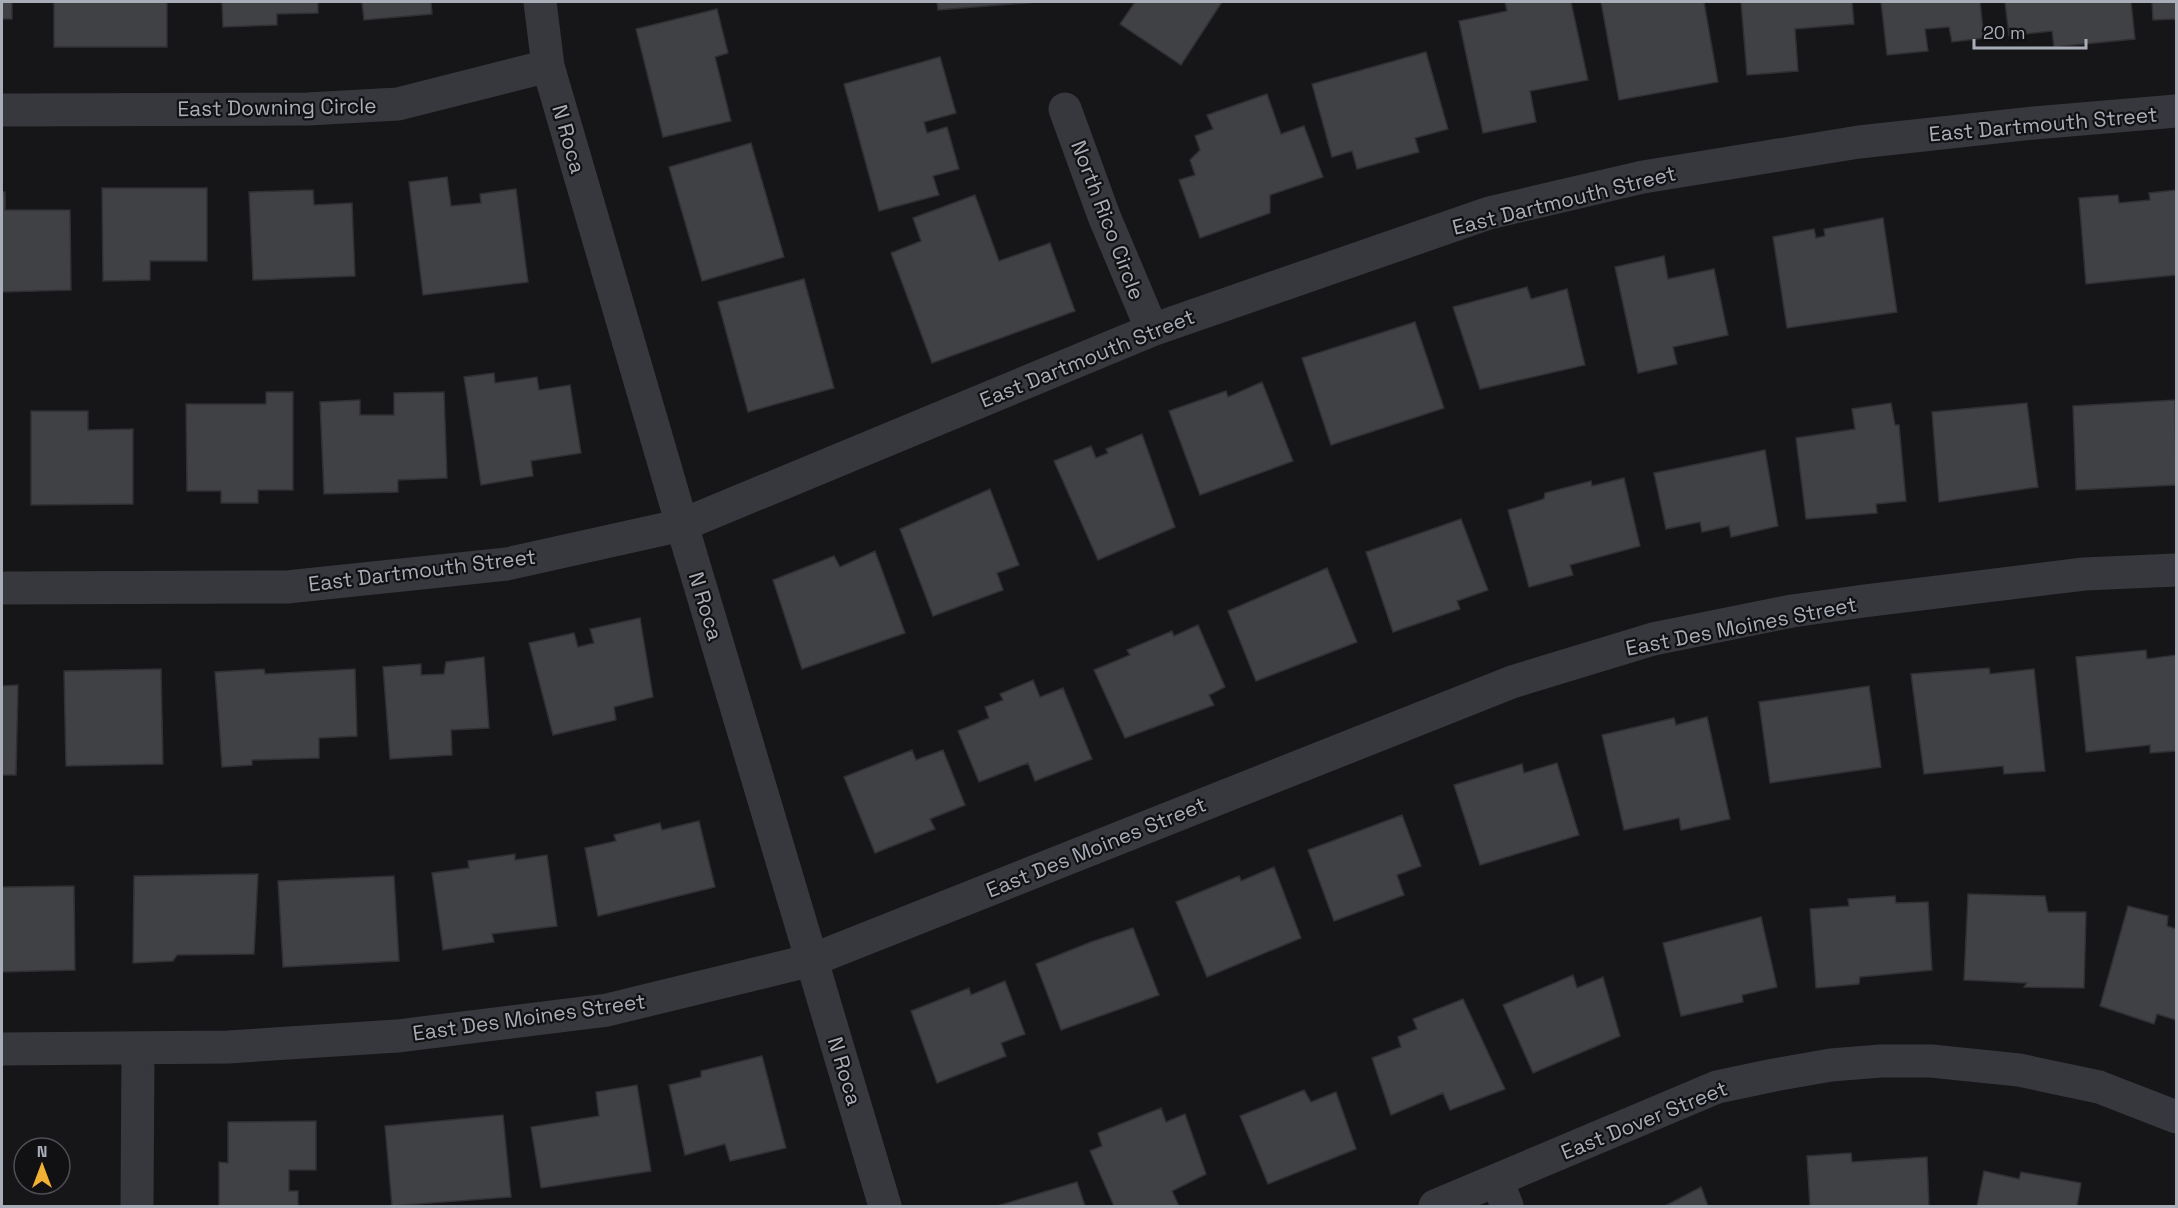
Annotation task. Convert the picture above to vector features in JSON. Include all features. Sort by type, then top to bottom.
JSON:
[{"type":"street","name":"N Roca","points":[[540,2],[548,66],[885,1206]]},
{"type":"street","name":"East Downing Circle","points":[[2,110],[308,110],[398,104],[548,66]]},
{"type":"street","name":"North Rico Circle","points":[[1065,110],[1104,216],[1152,330]]},
{"type":"street","name":"East Dartmouth Street","points":[[2,588],[287,586],[507,564],[682,525],[1152,330],[1489,213],[1643,177],[1859,142],[2034,123],[2176,111]]},
{"type":"street","name":"East Des Moines Street","points":[[2,1049],[228,1047],[397,1036],[607,1010],[812,960],[1512,682],[1653,639],[1792,611],[1864,601],[2084,574],[2176,570]]},
{"type":"street","points":[[137,1206],[138,1049]]},
{"type":"street","name":"East Dover Street","points":[[1435,1206],[1502,1193],[1717,1087],[1831,1065],[1931,1060],[2019,1070],[2099,1087],[2176,1117]]},
{"type":"building","points":[[2,2],[12,2],[12,19],[2,19]]},
{"type":"building","points":[[54,2],[167,2],[167,47],[54,47]]},
{"type":"building","points":[[222,2],[318,2],[318,13],[277,14],[277,25],[223,27]]},
{"type":"building","points":[[362,2],[431,2],[432,14],[364,20]]},
{"type":"building","points":[[937,2],[1038,2],[938,10]]},
{"type":"building","points":[[1135,2],[1222,2],[1181,65],[1120,24]]},
{"type":"building","points":[[1505,2],[1571,2],[1588,80],[1530,91],[1536,122],[1483,133],[1459,21],[1507,11]]},
{"type":"building","points":[[1601,2],[1704,2],[1718,82],[1619,100]]},
{"type":"building","points":[[1741,2],[1852,2],[1854,24],[1795,29],[1798,71],[1747,75]]},
{"type":"building","points":[[1881,2],[1980,2],[1984,38],[1952,42],[1949,27],[1925,29],[1928,51],[1887,55]]},
{"type":"building","points":[[2005,2],[2131,2],[2135,39],[2054,47],[2052,31],[2009,36]]},
{"type":"building","points":[[2152,2],[2176,2],[2176,19],[2153,20]]},
{"type":"building","points":[[717,9],[728,53],[715,57],[731,121],[663,137],[636,29]]},
{"type":"building","points":[[1426,52],[1448,129],[1415,138],[1419,152],[1357,169],[1352,151],[1332,157],[1312,84]]},
{"type":"building","points":[[940,57],[956,113],[924,122],[927,133],[947,127],[959,169],[933,176],[939,195],[879,211],[844,84]]},
{"type":"building","points":[[1267,94],[1281,134],[1304,126],[1323,177],[1270,195],[1270,213],[1200,238],[1179,180],[1195,175],[1190,160],[1200,150],[1195,136],[1213,129],[1207,115]]},
{"type":"building","points":[[751,143],[784,257],[702,281],[669,167]]},
{"type":"building","points":[[447,177],[451,206],[481,203],[480,194],[516,189],[528,282],[423,295],[409,182]]},
{"type":"building","points":[[102,188],[207,188],[207,261],[150,261],[150,280],[103,281]]},
{"type":"building","points":[[313,190],[314,205],[352,203],[355,276],[253,280],[249,192]]},
{"type":"building","points":[[2176,190],[2176,275],[2086,284],[2079,198],[2118,195],[2119,203],[2150,200],[2149,193]]},
{"type":"building","points":[[2,192],[5,192],[5,210],[70,210],[71,290],[2,292]]},
{"type":"building","points":[[975,195],[999,261],[1050,243],[1075,311],[932,363],[891,253],[921,241],[913,218]]},
{"type":"building","points":[[1883,218],[1897,312],[1787,328],[1773,237],[1814,229],[1816,238],[1825,236],[1824,229]]},
{"type":"building","points":[[1664,256],[1668,279],[1714,269],[1728,335],[1673,347],[1677,364],[1638,373],[1615,267]]},
{"type":"building","points":[[804,279],[834,388],[748,412],[718,302]]},
{"type":"building","points":[[1527,287],[1531,299],[1567,289],[1585,365],[1480,389],[1453,307]]},
{"type":"building","points":[[1415,322],[1444,408],[1331,445],[1302,358]]},
{"type":"building","points":[[494,373],[495,383],[537,377],[539,390],[570,385],[581,453],[531,461],[533,476],[481,485],[464,377]]},
{"type":"building","points":[[1262,382],[1293,461],[1200,495],[1169,411],[1226,391],[1228,397]]},
{"type":"building","points":[[266,392],[293,392],[293,490],[258,490],[258,503],[221,503],[221,491],[187,491],[186,404],[266,404]]},
{"type":"building","points":[[444,392],[447,478],[398,480],[398,492],[324,494],[320,402],[360,400],[360,415],[394,415],[394,393]]},
{"type":"building","points":[[2175,400],[2176,485],[2076,490],[2073,406]]},
{"type":"building","points":[[1891,403],[1895,425],[1899,425],[1906,501],[1876,504],[1877,513],[1806,519],[1796,438],[1855,429],[1852,409]]},
{"type":"building","points":[[2027,403],[2038,487],[1939,502],[1932,412]]},
{"type":"building","points":[[31,411],[88,411],[88,430],[133,429],[133,504],[31,505]]},
{"type":"building","points":[[1142,434],[1175,527],[1098,560],[1054,461],[1091,446],[1096,458],[1108,453],[1106,449]]},
{"type":"building","points":[[1765,450],[1778,526],[1731,537],[1729,526],[1702,532],[1700,522],[1666,529],[1654,473]]},
{"type":"building","points":[[1624,478],[1640,546],[1570,565],[1573,575],[1529,587],[1508,510],[1544,499],[1545,493],[1591,481],[1592,486]]},
{"type":"building","points":[[990,489],[1019,565],[997,573],[1003,590],[933,616],[900,529]]},
{"type":"building","points":[[1461,519],[1488,590],[1457,601],[1460,609],[1393,632],[1366,552]]},
{"type":"building","points":[[875,551],[905,633],[802,669],[773,580],[834,556],[840,567]]},
{"type":"building","points":[[1327,568],[1357,642],[1256,681],[1228,611]]},
{"type":"building","points":[[640,618],[653,697],[614,707],[616,720],[553,735],[529,643],[574,633],[578,647],[594,643],[590,629]]},
{"type":"building","points":[[1198,625],[1225,687],[1209,695],[1214,705],[1125,738],[1094,670],[1130,655],[1127,650],[1172,631],[1174,636]]},
{"type":"building","points":[[2146,650],[2147,659],[2176,655],[2176,751],[2150,753],[2150,745],[2086,752],[2076,657]]},
{"type":"building","points":[[484,657],[489,728],[451,730],[452,755],[390,759],[383,667],[421,664],[421,675],[444,674],[446,662]]},
{"type":"building","points":[[1989,668],[1990,674],[2034,669],[2045,771],[2004,774],[2003,766],[1924,774],[1911,674]]},
{"type":"building","points":[[161,669],[163,764],[66,766],[64,671]]},
{"type":"building","points":[[264,669],[265,674],[355,669],[357,736],[319,738],[319,758],[252,760],[252,765],[222,767],[215,672]]},
{"type":"building","points":[[1033,680],[1040,697],[1063,688],[1092,759],[1035,781],[1028,763],[979,782],[958,731],[989,718],[985,707],[1003,700],[1000,694]]},
{"type":"building","points":[[18,685],[16,775],[2,775],[2,686]]},
{"type":"building","points":[[1869,686],[1881,767],[1770,783],[1759,702]]},
{"type":"building","points":[[1707,717],[1730,819],[1681,830],[1679,818],[1624,830],[1602,735],[1674,718],[1676,725]]},
{"type":"building","points":[[912,750],[916,760],[943,750],[965,805],[930,819],[935,829],[875,853],[844,777]]},
{"type":"building","points":[[1557,763],[1579,835],[1480,865],[1454,785],[1522,764],[1524,773]]},
{"type":"building","points":[[1402,815],[1421,866],[1397,875],[1404,895],[1334,921],[1308,850]]},
{"type":"building","points":[[699,821],[715,887],[598,916],[585,848],[616,841],[614,835],[660,823],[662,830]]},
{"type":"building","points":[[515,854],[515,860],[547,855],[557,926],[492,934],[494,942],[443,950],[432,873],[469,868],[468,861]]},
{"type":"building","points":[[1274,867],[1301,938],[1207,977],[1176,902],[1239,876],[1241,881]]},
{"type":"building","points":[[258,874],[254,954],[177,955],[173,961],[133,963],[134,876]]},
{"type":"building","points":[[394,876],[399,961],[283,967],[278,881]]},
{"type":"building","points":[[74,886],[75,970],[2,972],[2,887]]},
{"type":"building","points":[[1968,894],[2045,896],[2048,912],[2086,912],[2084,988],[2024,987],[2027,983],[1964,980]]},
{"type":"building","points":[[1895,896],[1896,903],[1928,902],[1932,970],[1860,977],[1859,984],[1816,988],[1810,909],[1849,906],[1848,899]]},
{"type":"building","points":[[2128,906],[2168,916],[2167,926],[2176,929],[2176,1020],[2157,1014],[2154,1024],[2100,1006]]},
{"type":"building","points":[[1761,917],[1777,987],[1742,995],[1743,1002],[1681,1016],[1663,943]]},
{"type":"building","points":[[1133,928],[1159,995],[1061,1030],[1036,964]]},
{"type":"building","points":[[1573,975],[1577,988],[1603,977],[1620,1036],[1533,1073],[1503,1005]]},
{"type":"building","points":[[1005,981],[1025,1034],[1001,1043],[1006,1056],[937,1083],[911,1011],[969,988],[971,995]]},
{"type":"building","points":[[1463,999],[1505,1089],[1450,1110],[1443,1093],[1391,1115],[1372,1058],[1401,1047],[1398,1037],[1417,1029],[1413,1019]]},
{"type":"building","points":[[762,1056],[786,1148],[730,1161],[725,1144],[685,1155],[669,1085],[701,1077],[701,1071]]},
{"type":"building","points":[[637,1085],[651,1171],[541,1188],[531,1127],[599,1116],[596,1092]]},
{"type":"building","points":[[1304,1090],[1311,1102],[1336,1092],[1356,1149],[1268,1184],[1240,1116]]},
{"type":"building","points":[[1161,1108],[1166,1122],[1185,1114],[1206,1174],[1172,1191],[1179,1206],[1114,1206],[1090,1151],[1102,1146],[1098,1133]]},
{"type":"building","points":[[503,1115],[511,1197],[392,1206],[385,1126]]},
{"type":"building","points":[[316,1121],[316,1170],[289,1170],[289,1191],[298,1191],[298,1206],[219,1206],[219,1162],[228,1163],[228,1122]]},
{"type":"building","points":[[1851,1153],[1852,1162],[1927,1157],[1929,1206],[1810,1206],[1807,1156]]},
{"type":"building","points":[[1984,1171],[2019,1179],[2021,1172],[2081,1183],[2077,1206],[1977,1206]]},
{"type":"building","points":[[1077,1182],[1085,1206],[997,1206]]},
{"type":"building","points":[[1701,1187],[1708,1206],[1665,1206]]}]
